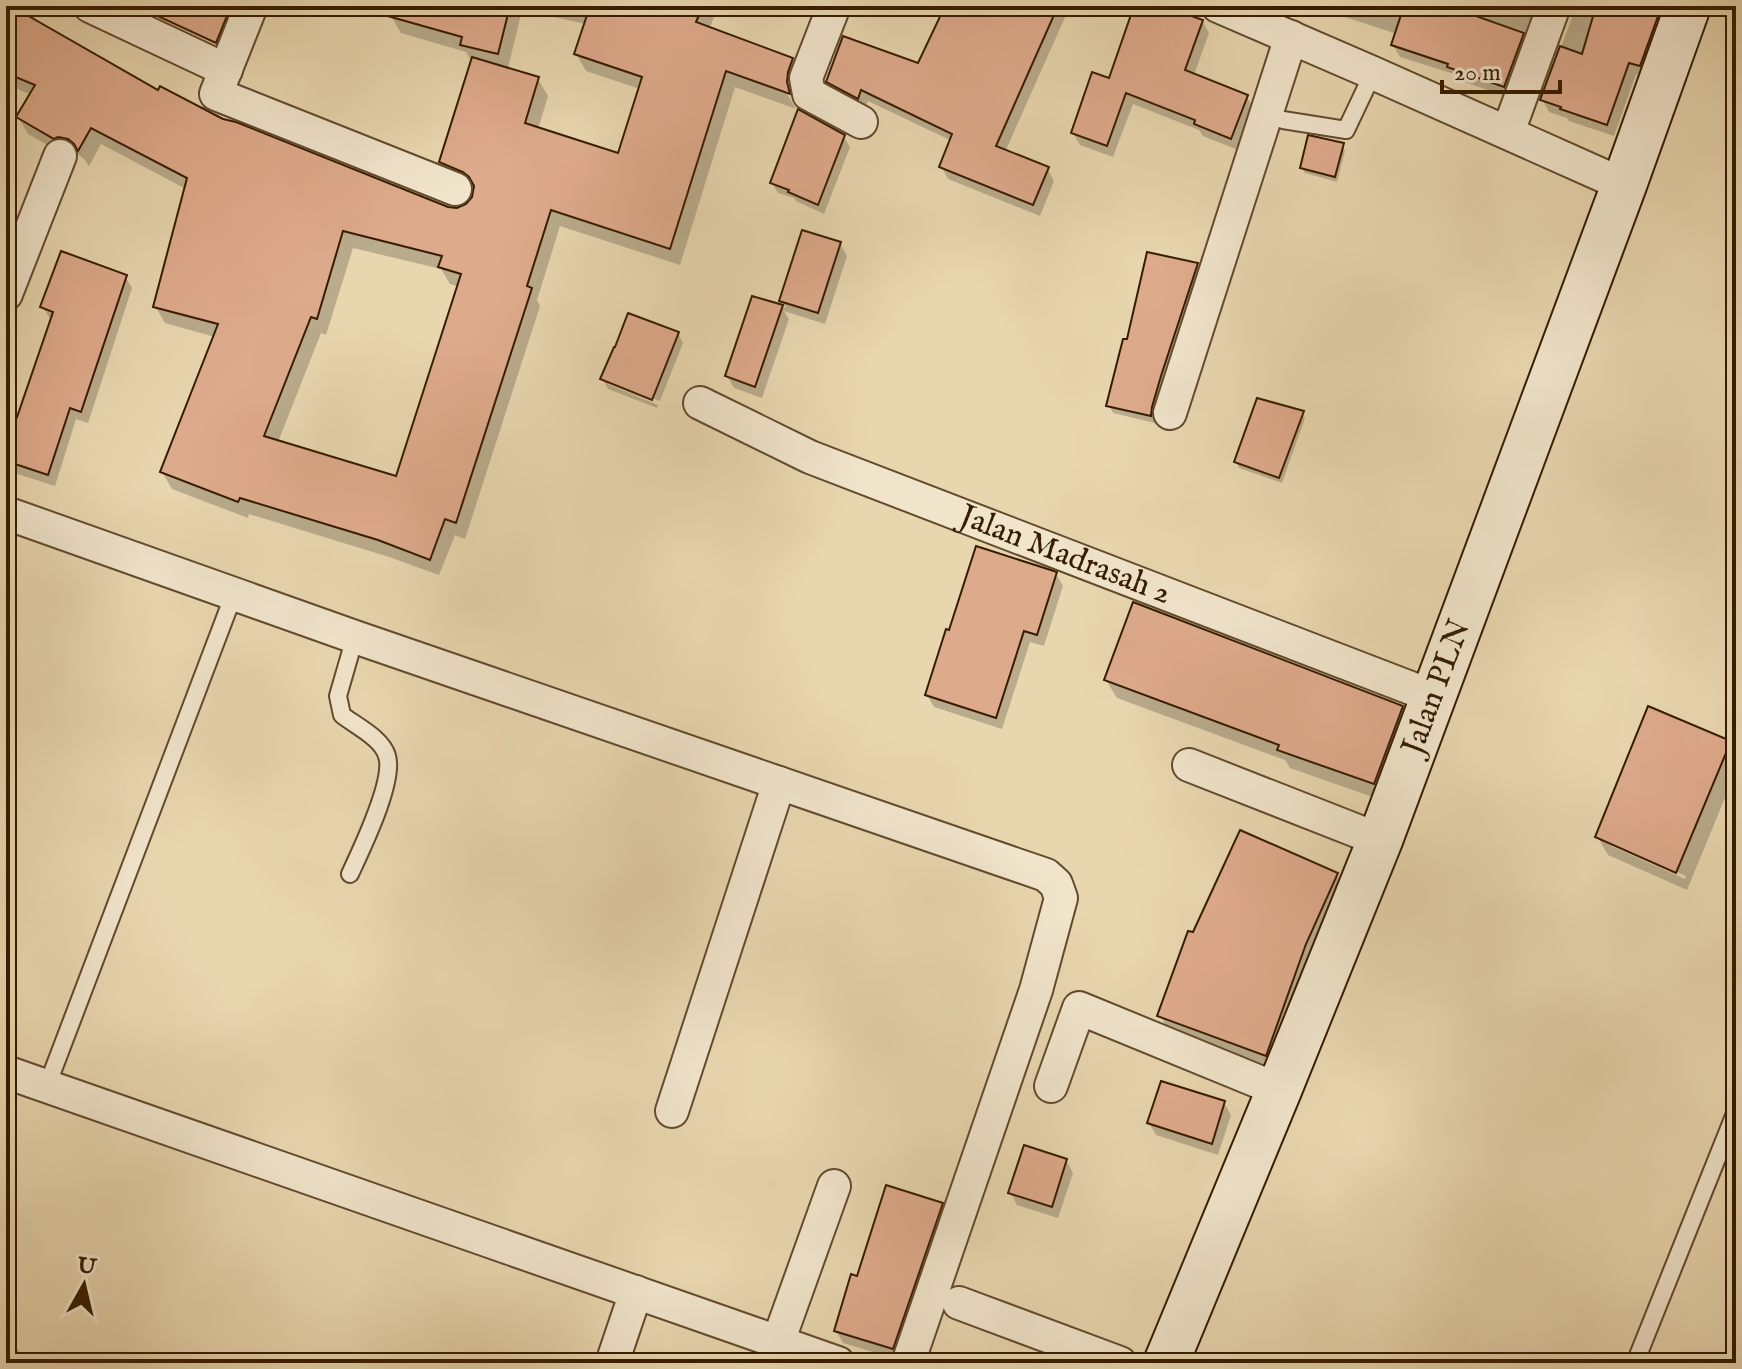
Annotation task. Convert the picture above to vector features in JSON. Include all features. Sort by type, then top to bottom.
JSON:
[{"type":"street","points":[[90,6],[221,82],[455,189]]},
{"type":"street","points":[[221,82],[251,6]]},
{"type":"street","points":[[834,6],[806,78],[809,94],[861,122]]},
{"type":"street","points":[[1218,6],[1279,24],[1373,73],[1624,185]]},
{"type":"street","points":[[1508,132],[1554,6]]},
{"type":"street","name":"Jalan PLN","points":[[1166,1363],[1380,840],[1688,6]]},
{"type":"street","points":[[1170,413],[1265,114],[1279,24]]},
{"type":"street","points":[[6,294],[60,156]]},
{"type":"street","name":"Jalan Madrasah 2","points":[[700,403],[810,457],[1434,697]]},
{"type":"street","points":[[6,513],[1046,875],[1056,884],[1061,898],[1036,990],[908,1363]]},
{"type":"street","points":[[1189,765],[1380,840]]},
{"type":"street","points":[[672,1111],[779,783]]},
{"type":"street","points":[[1051,1086],[1079,1008],[1279,1090]]},
{"type":"street","points":[[6,1072],[838,1363]]},
{"type":"street","points":[[778,1342],[834,1186]]},
{"type":"street","points":[[612,1363],[636,1292]]},
{"type":"street","points":[[959,1303],[1120,1363]]},
{"type":"lane","points":[[1265,114],[1346,130],[1373,73]]},
{"type":"lane","points":[[47,1086],[234,594]]},
{"type":"lane","points":[[350,874],[385,792],[388,758],[380,743],[342,715],[338,696],[355,637]]},
{"type":"lane","points":[[1635,1363],[1736,1111]]},
{"type":"building","points":[[6,6],[11,6],[158,90],[160,86],[223,119],[457,208],[472,197],[474,186],[463,172],[439,162],[472,57],[539,77],[525,123],[618,153],[642,77],[574,54],[590,6],[703,6],[696,22],[793,58],[787,82],[790,94],[726,71],[670,249],[551,210],[527,286],[532,288],[456,523],[445,519],[430,560],[378,540],[240,498],[238,502],[160,472],[218,324],[153,307],[187,178],[91,128],[78,151],[68,139],[54,139],[16,117],[35,85],[6,73]],"holes":[[[343,231],[442,256],[438,267],[461,274],[396,476],[264,436],[311,317],[317,319]]]},
{"type":"building","points":[[136,6],[231,6],[216,43]]},
{"type":"building","points":[[385,6],[510,6],[498,54],[460,45],[462,37],[384,15]]},
{"type":"building","points":[[945,6],[1058,6],[996,146],[1049,167],[1033,205],[939,167],[952,134],[861,90],[858,99],[826,82],[843,36],[918,63]]},
{"type":"building","points":[[1134,6],[1163,6],[1203,20],[1185,70],[1248,95],[1231,139],[1194,124],[1195,120],[1126,93],[1107,146],[1071,133],[1092,72],[1109,78]]},
{"type":"building","points":[[1404,6],[1448,6],[1524,33],[1504,87],[1391,45]]},
{"type":"building","points":[[1596,6],[1625,6],[1658,16],[1640,66],[1629,63],[1607,125],[1540,100],[1560,46],[1582,54]]},
{"type":"building","points":[[798,109],[845,135],[818,205],[770,183]]},
{"type":"building","points":[[1308,135],[1344,143],[1335,177],[1300,168]]},
{"type":"building","points":[[802,230],[841,242],[818,313],[779,301]]},
{"type":"building","points":[[61,251],[127,275],[81,412],[70,408],[48,475],[6,461],[6,436],[13,415],[17,417],[53,312],[40,307]]},
{"type":"building","points":[[1147,252],[1198,263],[1151,416],[1106,406],[1123,339],[1127,339]]},
{"type":"building","points":[[752,296],[783,305],[755,387],[725,376]]},
{"type":"building","points":[[628,313],[679,332],[652,400],[600,379]]},
{"type":"building","points":[[1257,398],[1304,411],[1279,478],[1234,462]]},
{"type":"building","points":[[976,546],[1057,572],[1037,635],[1024,631],[996,718],[925,695]]},
{"type":"building","points":[[1133,602],[1403,706],[1374,784],[1277,750],[1279,745],[1104,680]]},
{"type":"building","points":[[1648,706],[1731,741],[1676,873],[1595,837]]},
{"type":"building","points":[[1240,830],[1338,873],[1306,944],[1266,1056],[1157,1016],[1188,931],[1193,932]]},
{"type":"building","points":[[1161,1081],[1225,1101],[1212,1144],[1147,1123]]},
{"type":"building","points":[[1024,1145],[1067,1159],[1052,1207],[1008,1193]]},
{"type":"building","points":[[886,1185],[943,1203],[893,1349],[834,1331],[851,1274],[857,1276]]}]
